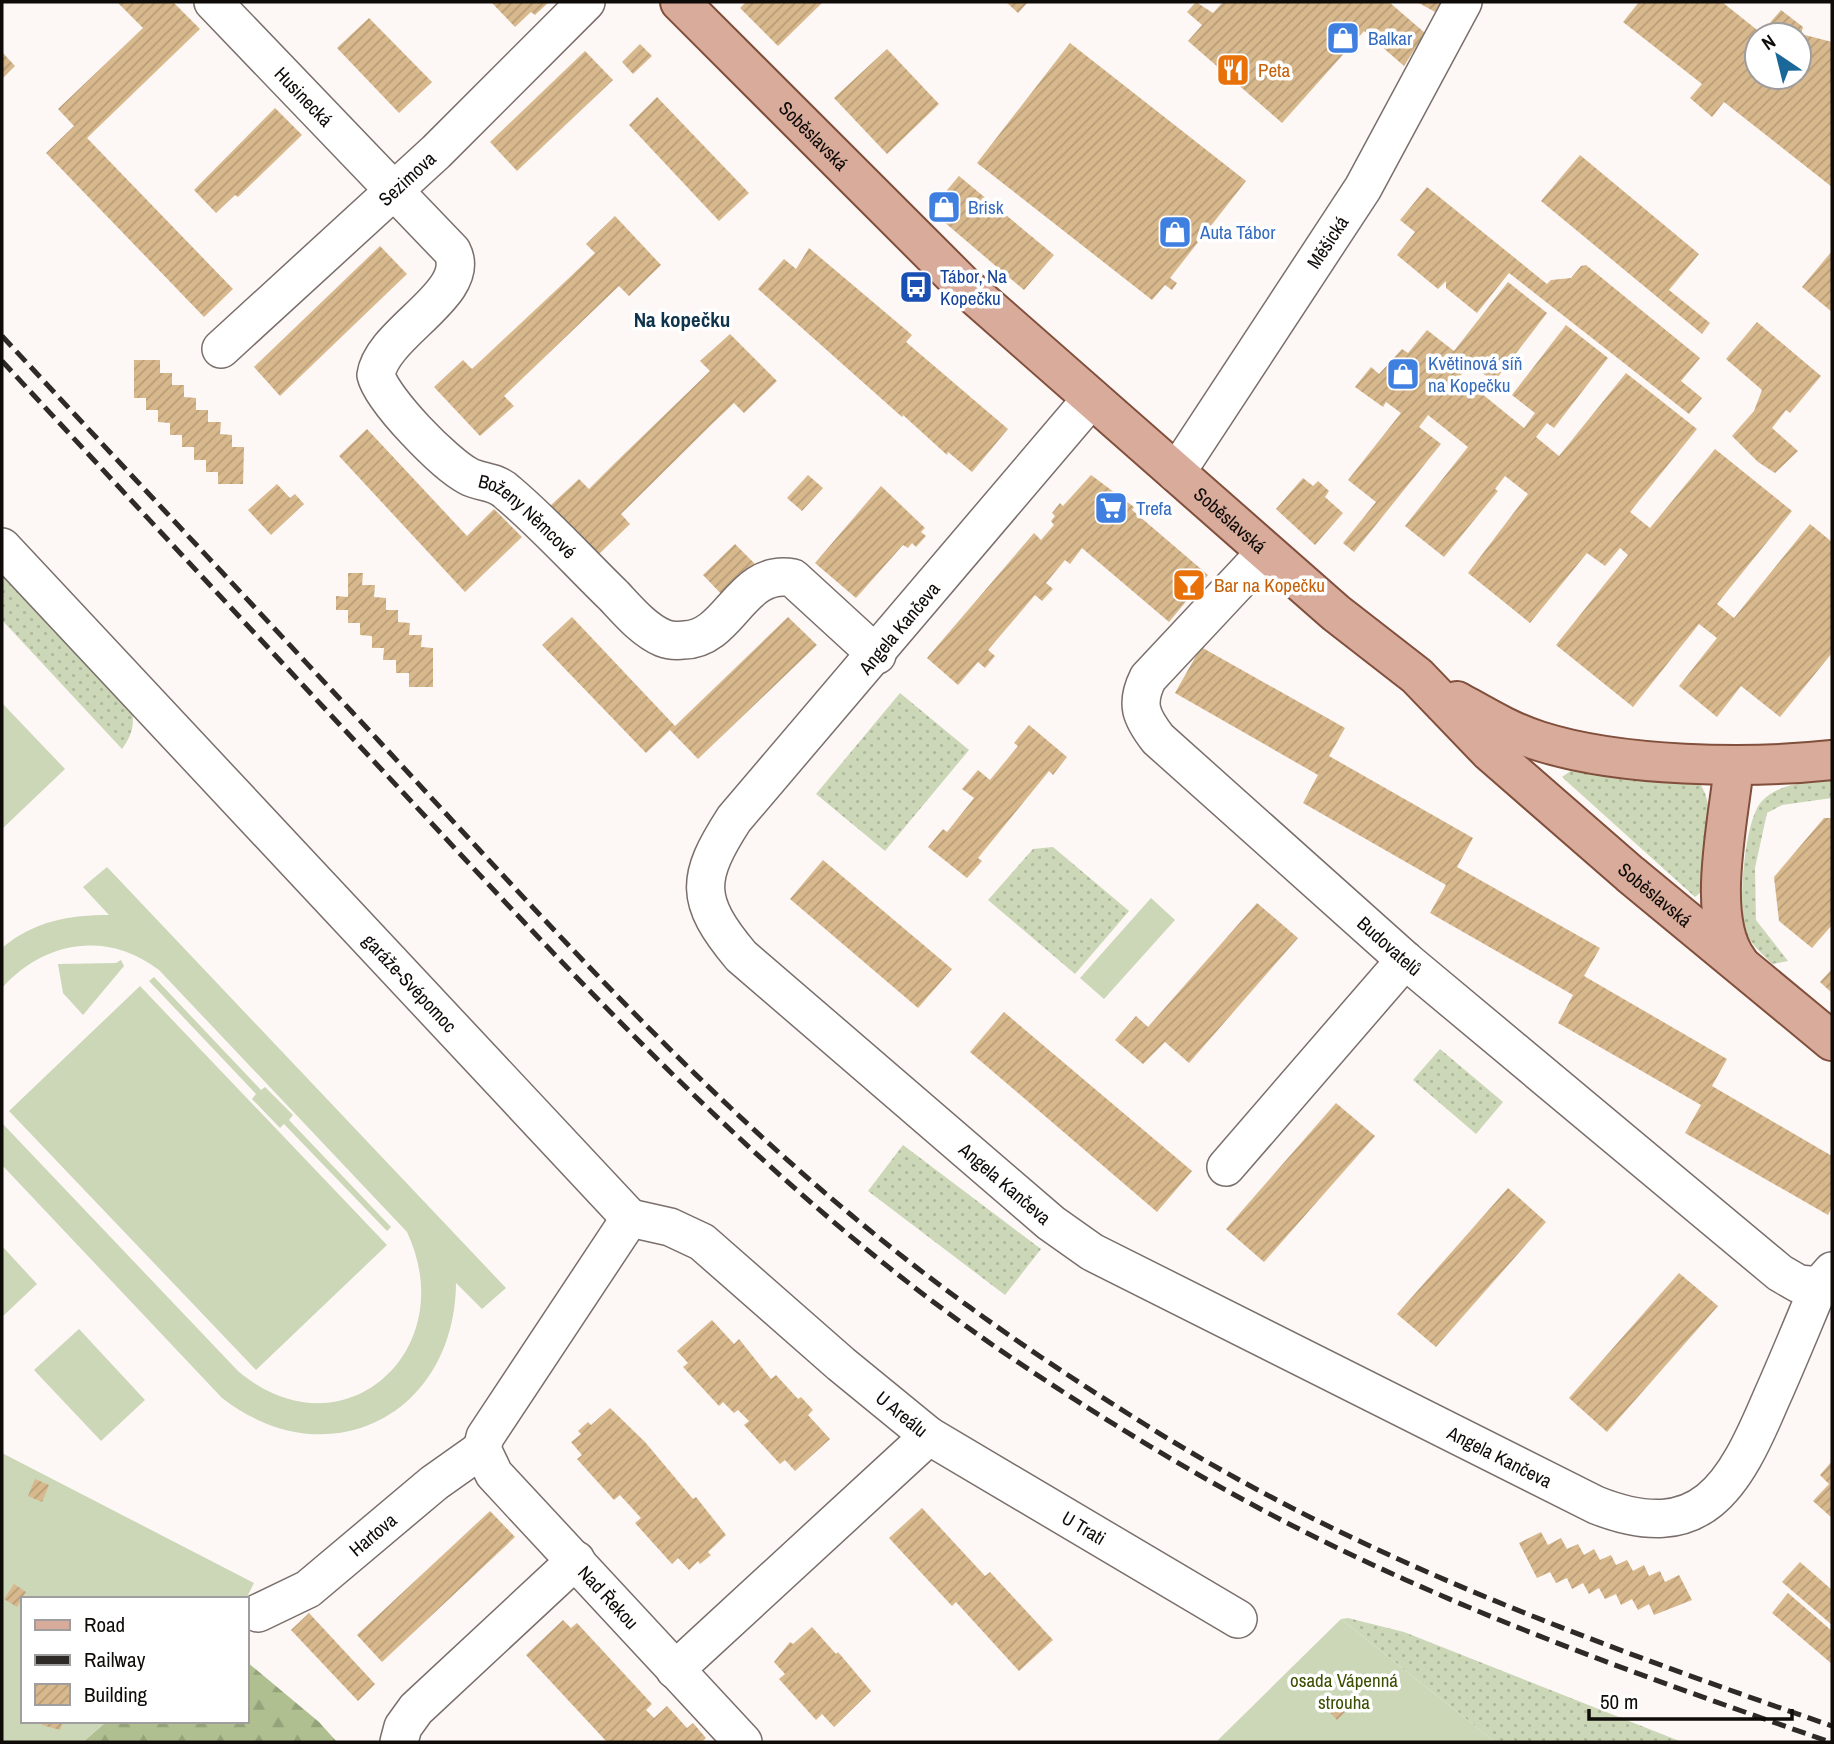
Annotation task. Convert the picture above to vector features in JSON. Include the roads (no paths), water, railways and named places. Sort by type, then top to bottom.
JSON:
[{"type":"main road","name":"Soběslavská","points":[[680,2],[963,285],[1336,613],[1417,676],[1490,752],[1629,874],[1832,1041]]},
{"type":"main road","points":[[1417,676],[1497,723],[1552,745],[1590,754],[1734,765],[1832,760]]},
{"type":"main road","points":[[1734,765],[1721,918],[1725,938],[1745,969]]},
{"type":"street","name":"Husinecká","points":[[213,2],[394,190]]},
{"type":"street","name":"Sezimova","points":[[221,349],[394,190],[586,2]]},
{"type":"street","name":"Měšická","points":[[1176,473],[1363,188],[1463,2]]},
{"type":"street","name":"Boženy Němcové","points":[[394,190],[452,251],[457,264],[454,279],[382,355],[376,375],[378,384],[391,401],[438,450],[466,475],[505,490],[639,621],[665,639],[684,640],[702,636],[755,586],[773,575],[793,578],[877,654]]},
{"type":"street","name":"Angela Kančeva","points":[[1092,398],[734,819],[708,866],[705,892],[708,905],[725,937],[758,972],[1051,1223],[1092,1252],[1597,1505],[1633,1518],[1656,1520],[1689,1513],[1722,1490],[1747,1454],[1826,1279]]},
{"type":"street","name":"garáže-Svépomoc","points":[[2,547],[630,1218]]},
{"type":"street","name":"Budovatelů","points":[[1266,552],[1148,678],[1140,694],[1141,711],[1158,740],[1405,960],[1780,1273],[1799,1284],[1826,1279]]},
{"type":"street","points":[[1226,1167],[1405,960]]},
{"type":"street","name":"U Areálu","points":[[630,1218],[670,1227],[702,1242],[841,1364],[929,1436],[675,1670]]},
{"type":"street","points":[[482,1449],[485,1437],[630,1218]]},
{"type":"street","name":"U Trati","points":[[929,1436],[1238,1619]]},
{"type":"street","name":"Nad Řekou","points":[[482,1449],[494,1474],[743,1742]]},
{"type":"street","name":"Hartova","points":[[258,1613],[309,1589],[434,1483],[482,1449]]},
{"type":"street","points":[[399,1740],[416,1709],[576,1560]]},
{"type":"railway","points":[[2,336],[606,984],[725,1103],[850,1214],[921,1271],[994,1325],[1108,1401],[1226,1473],[1309,1517],[1480,1595],[1567,1630],[1832,1726]]},
{"type":"railway","points":[[2,361],[491,887],[626,1028],[768,1164],[842,1229],[918,1290],[997,1348],[1111,1422],[1229,1492],[1309,1534],[1436,1593],[1566,1646],[1830,1742]]},
{"type":"place","name":"Balkar","points":[[1343,38]]},
{"type":"place","name":"Peta","points":[[1233,70]]},
{"type":"place","name":"Brisk","points":[[944,207]]},
{"type":"place","name":"Auta Tábor","points":[[1175,232]]},
{"type":"place","name":"Tábor, Na Kopečku","points":[[916,287]]},
{"type":"place","name":"Květinová síň na Kopečku","points":[[1403,374]]},
{"type":"place","name":"Trefa","points":[[1111,508]]},
{"type":"place","name":"Bar na Kopečku","points":[[1189,585]]},
{"type":"district","name":"Na kopečku","points":[[682,320]]},
{"type":"park label","name":"osada Vápenná strouha","points":[[1344,1691]]}]
